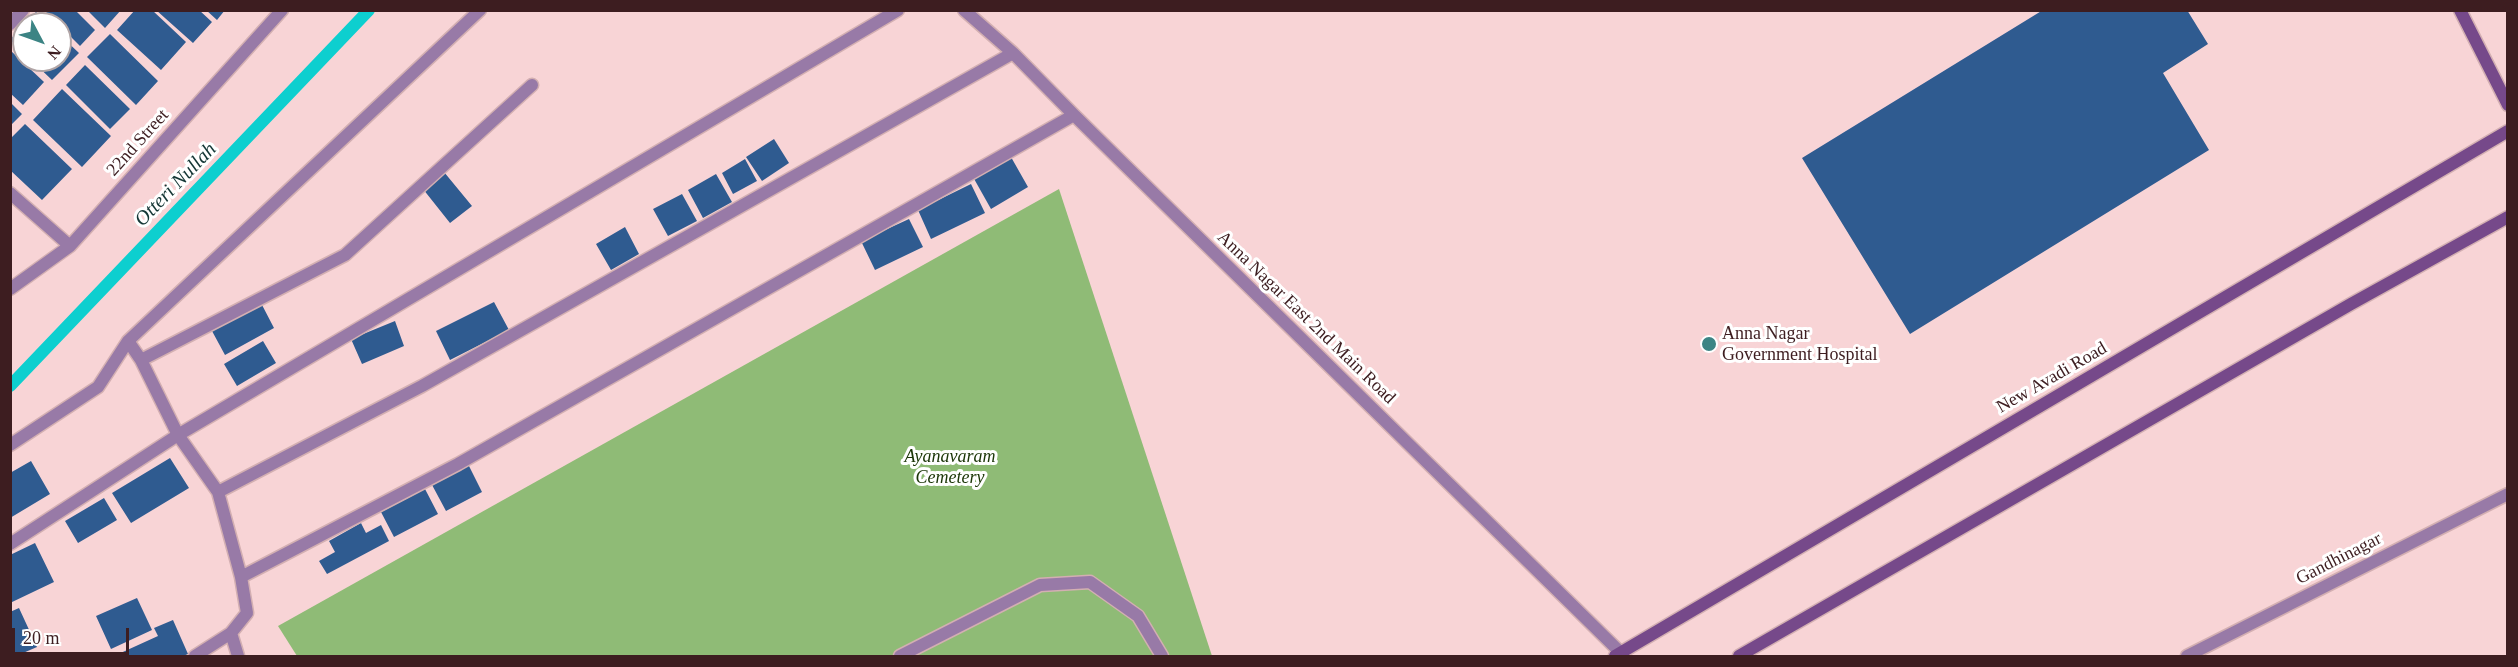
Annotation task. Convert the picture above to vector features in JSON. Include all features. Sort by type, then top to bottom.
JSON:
[{"type":"main road","points":[[2460,10],[2508,105]]},
{"type":"main road","name":"New Avadi Road","points":[[1618,655],[2508,131]]},
{"type":"main road","points":[[1739,657],[2351,304],[2508,217]]},
{"type":"street","points":[[10,24],[23,10]]},
{"type":"street","name":"22nd Street","points":[[10,289],[70,246],[282,10]]},
{"type":"street","points":[[10,445],[98,387],[128,341],[480,10]]},
{"type":"street","points":[[10,544],[178,435],[898,10]]},
{"type":"street","name":"Anna Nagar East 2nd Main Road","points":[[964,10],[1013,52],[1618,655]]},
{"type":"street","points":[[218,492],[422,386],[1013,52]]},
{"type":"street","points":[[141,360],[345,255],[532,86]]},
{"type":"street","points":[[241,577],[458,464],[1074,115]]},
{"type":"street","points":[[10,193],[70,246]]},
{"type":"street","points":[[128,341],[141,360],[178,435],[218,492],[241,577],[248,613],[231,633],[195,657]]},
{"type":"street","name":"Gandhinagar","points":[[2187,657],[2508,494]]},
{"type":"street","points":[[900,657],[1040,585],[1090,582],[1138,616],[1162,657]]},
{"type":"street","points":[[231,633],[238,657]]},
{"type":"green space","name":"Ayanavaram Cemetery","points":[[1059,189],[1212,656],[297,656],[278,626]]},
{"type":"building","points":[[44,10],[75,10],[95,30],[80,46],[72,38],[72,12],[46,12]]},
{"type":"building","points":[[87,10],[121,10],[105,28]]},
{"type":"building","points":[[135,10],[152,10],[186,42],[161,70],[117,30]]},
{"type":"building","points":[[156,10],[199,10],[212,22],[193,43]]},
{"type":"building","points":[[206,10],[225,10],[217,20]]},
{"type":"building","points":[[2043,10],[2187,10],[2208,44],[2163,73],[2209,150],[1910,334],[1802,158]]},
{"type":"building","points":[[110,34],[158,81],[136,105],[87,57]]},
{"type":"building","points":[[72,46],[79,53],[72,60]]},
{"type":"building","points":[[10,50],[12,52],[12,72],[33,72],[44,82],[23,105],[10,93]]},
{"type":"building","points":[[85,65],[130,109],[110,129],[66,85]]},
{"type":"building","points":[[44,72],[60,72],[52,80]]},
{"type":"building","points":[[62,89],[111,136],[82,167],[33,120]]},
{"type":"building","points":[[10,102],[22,114],[10,126]]},
{"type":"building","points":[[25,124],[72,169],[42,200],[10,170],[10,139]]},
{"type":"building","points":[[774,139],[789,163],[762,181],[746,157]]},
{"type":"building","points":[[1011,157],[1028,187],[991,209],[973,177]]},
{"type":"building","points":[[745,159],[757,181],[733,194],[722,173]]},
{"type":"building","points":[[444,172],[472,206],[450,223],[423,189]]},
{"type":"building","points":[[716,174],[732,202],[703,218],[688,190]]},
{"type":"building","points":[[971,184],[985,213],[931,239],[918,210]]},
{"type":"building","points":[[682,194],[697,221],[668,236],[653,209]]},
{"type":"building","points":[[909,219],[923,247],[875,270],[861,241]]},
{"type":"building","points":[[625,227],[639,254],[611,270],[596,244]]},
{"type":"building","points":[[494,302],[509,330],[450,360],[436,331]]},
{"type":"building","points":[[261,303],[274,328],[225,355],[212,331]]},
{"type":"building","points":[[395,321],[404,346],[362,364],[351,339]]},
{"type":"building","points":[[263,341],[276,363],[237,386],[224,364]]},
{"type":"building","points":[[170,458],[189,488],[131,523],[112,493]]},
{"type":"building","points":[[31,461],[50,494],[10,518],[10,473]]},
{"type":"building","points":[[468,464],[482,492],[446,511],[431,483]]},
{"type":"building","points":[[425,489],[438,514],[394,537],[381,512]]},
{"type":"building","points":[[104,498],[117,520],[78,543],[65,521]]},
{"type":"building","points":[[361,523],[366,533],[381,525],[389,541],[327,574],[319,561],[335,552],[329,541]]},
{"type":"building","points":[[35,543],[54,582],[10,603],[10,555]]},
{"type":"building","points":[[137,598],[152,630],[111,649],[96,616]]},
{"type":"building","points":[[19,608],[37,647],[16,656],[10,656],[10,612]]},
{"type":"building","points":[[173,620],[188,654],[183,656],[114,656],[158,636],[154,628]]},
{"type":"waterway","name":"Otteri Nullah","points":[[10,386],[369,10]]},
{"type":"place","name":"Anna Nagar Government Hospital","points":[[1709,344]]}]
